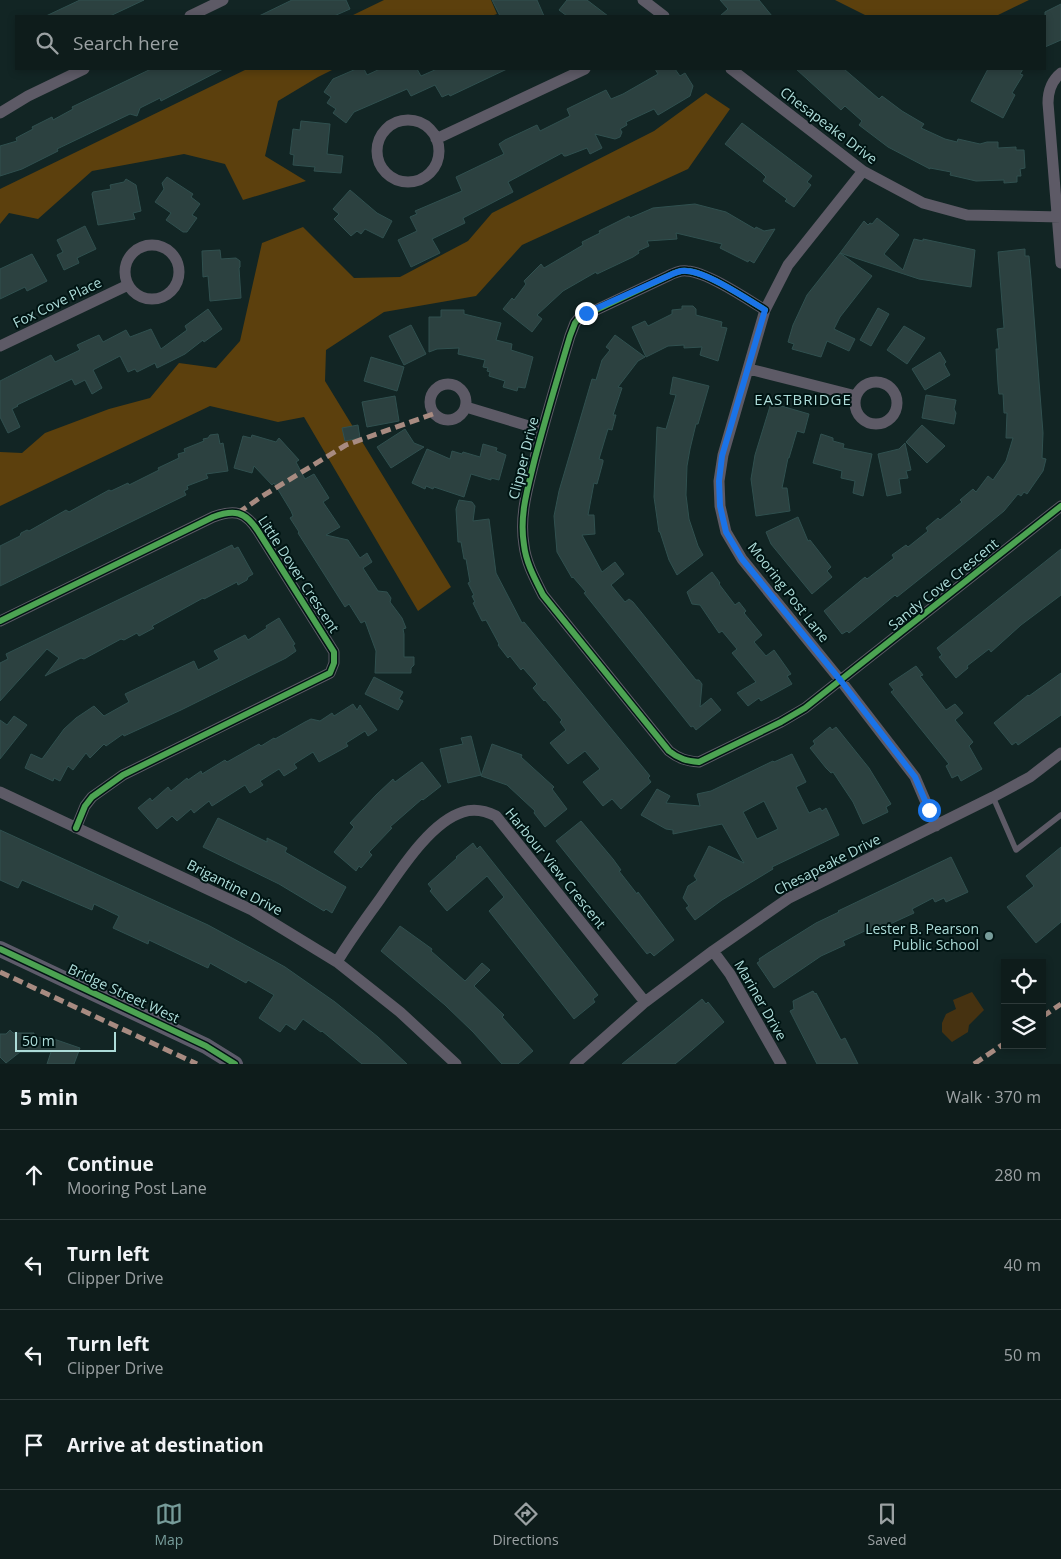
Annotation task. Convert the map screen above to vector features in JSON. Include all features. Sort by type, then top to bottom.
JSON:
[{"type":"main road","name":"Bridge Street West","points":[[0,949],[206,1046],[235,1064]]},
{"type":"street","points":[[192,15],[222,0]]},
{"type":"street","points":[[643,0],[657,14]]},
{"type":"street","points":[[0,113],[28,96],[82,70]]},
{"type":"street","points":[[436,139],[583,70]]},
{"type":"street","name":"Chesapeake Drive","points":[[732,70],[863,171],[923,203],[967,215],[1059,217]]},
{"type":"street","points":[[1061,73],[1056,77],[1048,93],[1059,217],[1061,263]]},
{"type":"street","points":[[409,120],[421,123],[430,130],[436,139],[438,149],[435,164],[429,173],[418,180],[407,182],[389,176],[377,158],[379,138],[385,130],[399,121],[409,120]]},
{"type":"street","name":"Mooring Post Lane","points":[[863,171],[788,265],[765,310],[722,456],[719,481],[720,506],[726,532],[742,559],[841,681],[915,777],[936,826]]},
{"type":"street","points":[[160,246],[170,252],[175,258],[179,276],[175,286],[169,293],[159,299],[150,300],[141,297],[128,285],[125,272],[127,262],[134,252],[143,247],[160,246]]},
{"type":"street","name":"Clipper Drive","points":[[765,310],[704,276],[687,271],[668,276],[586,313],[579,318],[575,323],[542,430],[525,497],[523,512],[524,546],[535,580],[544,595],[669,751],[678,758],[700,762],[797,713],[841,681]]},
{"type":"street","name":"Fox Cove Place","points":[[0,346],[128,285]]},
{"type":"street","points":[[749,369],[856,396]]},
{"type":"street","points":[[466,407],[542,430]]},
{"type":"street","name":"Sandy Cove Crescent","points":[[841,681],[1061,506]]},
{"type":"street","name":"Little Dover Crescent","points":[[0,621],[212,516],[226,512],[238,513],[250,519],[334,652],[334,663],[330,674],[123,775],[92,797],[85,806],[76,828]]},
{"type":"street","name":"Chesapeake Drive","points":[[576,1064],[645,1002],[789,898],[993,797],[1030,776],[1061,754]]},
{"type":"street","name":"Brigantine Drive","points":[[0,792],[252,910],[338,962],[400,1012],[456,1064]]},
{"type":"street","name":"Harbour View Crescent","points":[[338,962],[354,934],[412,854],[429,835],[451,818],[463,812],[474,810],[486,811],[496,816],[645,1002]]},
{"type":"street","name":"Mariner Drive","points":[[714,951],[730,974],[780,1064]]},
{"type":"lane","points":[[993,797],[1016,850],[1061,815]]},
{"type":"shaded area","points":[[384,0],[491,0],[497,14],[494,15],[353,15]]},
{"type":"shaded area","points":[[835,0],[1029,0],[998,15],[865,15]]},
{"type":"shaded area","points":[[245,70],[332,70],[278,101],[265,156],[306,181],[243,200],[225,164],[184,154],[92,171],[38,219],[9,213],[0,224],[0,189]]},
{"type":"shaded area","points":[[706,93],[730,109],[688,169],[522,245],[476,296],[384,312],[326,350],[325,381],[451,587],[418,611],[304,417],[278,422],[210,406],[0,506],[0,452],[22,453],[45,433],[109,409],[150,398],[179,363],[216,368],[240,341],[262,243],[303,227],[354,278],[400,277],[468,241],[492,213],[654,131]]},
{"type":"shaded area","points":[[972,992],[984,1010],[969,1025],[968,1032],[952,1042],[942,1032],[942,1023],[946,1014],[956,1009],[953,1000]]},
{"type":"building","points":[[80,0],[144,0],[112,15],[48,15]]},
{"type":"building","points":[[292,0],[346,0],[350,9],[336,15],[261,15]]},
{"type":"building","points":[[492,0],[537,0],[544,15],[500,15]]},
{"type":"building","points":[[567,0],[587,0],[607,15],[566,15],[559,10]]},
{"type":"building","points":[[720,0],[759,0],[771,15],[721,15],[728,9]]},
{"type":"building","points":[[1061,4],[1061,40],[1046,47],[1046,15],[1045,12]]},
{"type":"building","points":[[149,70],[221,70],[161,101],[160,98],[140,108],[137,116],[130,114],[57,149],[58,151],[22,169],[0,176],[0,146],[17,141],[16,138],[33,129],[32,127],[52,117],[53,120],[73,109],[72,107]]},
{"type":"building","points":[[354,70],[364,70],[367,75],[378,70],[418,70],[421,76],[435,70],[505,70],[450,96],[449,94],[442,97],[435,85],[411,96],[407,89],[354,112],[346,123],[333,113],[336,109],[327,103],[331,97],[324,92],[333,79]]},
{"type":"building","points":[[656,70],[676,70],[680,76],[685,73],[693,86],[690,96],[658,115],[654,109],[626,122],[627,125],[620,129],[622,132],[620,137],[615,139],[595,134],[602,148],[590,154],[587,148],[566,156],[562,153],[508,182],[513,192],[463,218],[465,223],[432,239],[440,253],[411,267],[398,240],[417,231],[410,217],[417,214],[415,211],[462,191],[456,177],[504,154],[499,144],[505,140],[537,125],[540,131],[570,116],[567,109],[606,90],[611,99],[658,74]]},
{"type":"building","points":[[797,70],[845,70],[879,99],[882,96],[924,124],[921,128],[945,139],[957,142],[958,139],[980,144],[998,142],[998,148],[1016,147],[1016,150],[1024,150],[1025,168],[1020,169],[1021,176],[1017,176],[1017,182],[1004,183],[1004,180],[976,181],[950,175],[951,172],[930,169],[888,147],[859,125],[862,121],[845,106],[841,110]]},
{"type":"building","points":[[987,70],[1022,70],[1020,74],[1023,75],[1012,93],[1015,95],[1003,118],[971,101]]},
{"type":"building","points":[[301,121],[330,124],[327,154],[343,156],[341,173],[314,171],[315,167],[293,165],[294,155],[290,154],[293,129],[300,130]]},
{"type":"building","points":[[742,123],[812,176],[807,182],[811,185],[794,207],[785,201],[787,199],[763,181],[766,177],[761,172],[725,144]]},
{"type":"building","points":[[167,177],[193,194],[191,197],[200,204],[192,215],[197,218],[187,232],[183,232],[166,220],[171,213],[155,202],[164,189],[162,183]]},
{"type":"building","points":[[126,179],[136,185],[141,211],[133,213],[135,219],[98,225],[93,192],[111,189],[110,185],[124,182]]},
{"type":"building","points":[[350,190],[377,213],[392,221],[383,238],[365,229],[361,234],[357,231],[351,236],[334,219],[339,214],[333,209]]},
{"type":"building","points":[[695,204],[726,212],[755,229],[756,227],[764,231],[775,229],[754,263],[749,260],[748,262],[720,248],[722,244],[676,233],[677,239],[647,241],[649,246],[638,251],[639,253],[633,257],[597,274],[596,272],[563,291],[537,315],[542,319],[532,332],[503,309],[512,298],[514,300],[526,284],[524,281],[541,264],[544,268],[583,245],[582,242],[600,233],[599,231],[629,216],[630,218],[653,208]]},
{"type":"building","points":[[877,218],[899,235],[884,254],[903,270],[914,239],[923,241],[923,239],[975,250],[971,287],[919,279],[840,253],[864,221],[868,225],[872,224]]},
{"type":"building","points":[[85,226],[96,249],[77,258],[79,263],[64,270],[57,255],[63,252],[57,240]]},
{"type":"building","points":[[1025,249],[1025,256],[1029,256],[1031,278],[1043,433],[1042,458],[1046,459],[1043,471],[1027,494],[1024,492],[1021,496],[1018,494],[1004,511],[897,597],[895,595],[849,633],[847,631],[842,634],[824,611],[865,577],[867,579],[894,558],[892,555],[906,545],[908,547],[928,531],[926,528],[938,518],[940,520],[962,502],[960,500],[973,489],[976,492],[988,476],[993,480],[1006,461],[1013,438],[1006,438],[1007,413],[1004,413],[1003,394],[999,394],[998,384],[996,349],[999,349],[997,329],[1004,328],[998,252]]},
{"type":"building","points":[[220,250],[221,259],[236,258],[240,261],[241,298],[210,301],[208,276],[203,277],[202,251]]},
{"type":"building","points":[[840,253],[872,276],[840,317],[834,329],[855,339],[849,351],[827,341],[821,357],[792,349],[794,344],[788,342],[793,325],[807,295]]},
{"type":"building","points":[[32,254],[47,281],[27,291],[25,287],[0,299],[0,269]]},
{"type":"building","points":[[682,306],[693,306],[696,309],[696,315],[722,322],[721,327],[727,328],[718,361],[700,355],[702,347],[684,348],[684,345],[668,346],[646,357],[632,327],[645,321],[648,326],[672,314],[672,310],[682,309]]},
{"type":"building","points":[[878,308],[889,314],[871,346],[860,340]]},
{"type":"building","points":[[208,309],[222,329],[204,342],[203,340],[185,354],[157,368],[155,363],[137,372],[135,369],[128,372],[120,356],[93,370],[102,388],[92,394],[85,380],[75,385],[72,379],[17,405],[12,409],[20,427],[8,433],[0,417],[0,381],[51,355],[55,362],[80,350],[77,345],[99,335],[103,342],[126,330],[130,337],[151,329],[161,349],[187,330],[185,326]]},
{"type":"building","points":[[441,310],[464,310],[464,314],[501,323],[496,340],[512,344],[511,350],[533,357],[525,388],[518,387],[517,391],[503,387],[505,381],[489,376],[488,368],[483,367],[485,360],[458,354],[459,348],[437,349],[429,352],[429,317],[441,317]]},
{"type":"building","points":[[411,325],[426,354],[404,365],[389,336]]},
{"type":"building","points":[[904,326],[925,338],[907,364],[887,350]]},
{"type":"building","points":[[615,335],[645,357],[638,361],[618,387],[622,388],[613,415],[616,415],[612,430],[608,429],[599,459],[603,460],[603,462],[597,484],[594,483],[588,515],[594,515],[595,534],[582,535],[602,572],[615,562],[624,574],[611,585],[625,602],[629,599],[633,602],[696,680],[699,680],[702,684],[700,707],[711,698],[721,710],[696,730],[693,726],[691,727],[584,593],[586,592],[572,578],[557,552],[554,516],[559,491],[592,379],[596,380],[602,360],[610,350],[606,347]]},
{"type":"building","points":[[940,352],[946,362],[944,364],[950,375],[925,390],[912,369]]},
{"type":"building","points":[[371,357],[404,367],[397,391],[364,381]]},
{"type":"building","points":[[673,377],[709,386],[698,424],[696,424],[687,466],[686,495],[689,519],[703,555],[677,575],[669,560],[659,532],[654,497],[657,427],[666,429],[676,395],[670,394]]},
{"type":"building","points":[[926,395],[956,400],[954,424],[922,418]]},
{"type":"building","points":[[395,396],[399,421],[367,427],[362,402]]},
{"type":"building","points":[[771,403],[809,414],[804,433],[797,431],[788,458],[782,488],[787,488],[790,511],[756,516],[751,479],[755,455]]},
{"type":"building","points":[[358,425],[360,438],[345,441],[342,428]]},
{"type":"building","points":[[922,425],[945,446],[927,463],[906,442]]},
{"type":"building","points":[[405,429],[414,443],[424,447],[391,468],[377,447]]},
{"type":"building","points":[[218,434],[220,444],[223,443],[228,471],[206,474],[208,478],[187,486],[188,489],[184,491],[186,495],[0,586],[0,546],[66,510],[69,512],[109,490],[111,491],[128,483],[129,485],[159,470],[158,468],[179,458],[178,454],[185,452],[184,449],[204,441],[203,439],[208,438],[210,435]]},
{"type":"building","points":[[821,434],[833,438],[833,441],[844,444],[843,448],[872,454],[863,496],[853,493],[855,481],[841,478],[842,471],[813,463]]},
{"type":"building","points":[[252,435],[276,442],[279,438],[299,460],[296,462],[305,479],[314,474],[329,498],[323,502],[340,527],[326,535],[348,540],[360,558],[367,553],[372,562],[363,568],[378,591],[387,592],[391,598],[390,602],[402,618],[406,628],[403,629],[404,657],[414,657],[411,673],[375,673],[376,651],[365,621],[361,623],[349,604],[345,607],[298,533],[290,518],[293,516],[291,511],[274,483],[272,485],[254,466],[252,473],[234,468],[243,436],[251,438]]},
{"type":"building","points":[[905,443],[911,470],[906,471],[908,478],[899,479],[901,493],[887,496],[878,454],[899,449]]},
{"type":"building","points":[[483,444],[497,448],[496,451],[506,455],[499,480],[491,478],[491,480],[471,474],[464,497],[434,487],[433,489],[426,486],[425,489],[412,483],[427,449],[450,459],[452,451],[480,457]]},
{"type":"building","points":[[459,500],[472,502],[475,506],[473,521],[489,519],[496,573],[522,623],[524,622],[650,776],[648,778],[651,782],[621,809],[612,799],[603,806],[583,782],[600,769],[585,751],[568,764],[550,743],[566,730],[560,722],[562,720],[533,688],[537,684],[523,668],[521,670],[510,656],[508,658],[498,645],[486,620],[482,621],[473,603],[475,602],[472,596],[474,595],[468,583],[470,582],[466,559],[464,559],[461,542],[458,542],[456,509]]},
{"type":"building","points":[[798,517],[808,541],[810,540],[831,567],[827,571],[832,577],[812,594],[771,544],[766,532]]},
{"type":"building","points":[[232,545],[234,549],[238,547],[253,574],[247,580],[238,585],[237,582],[203,598],[152,626],[154,628],[139,636],[137,633],[124,640],[121,639],[84,659],[81,658],[45,676],[59,658],[47,649],[0,701],[0,663],[8,659],[6,654]]},
{"type":"building","points":[[1061,549],[1061,595],[1021,625],[991,652],[989,649],[967,666],[968,668],[956,678],[939,657],[942,655],[937,648]]},
{"type":"building","points":[[712,572],[735,605],[739,602],[746,611],[744,613],[762,635],[754,642],[766,656],[774,650],[791,674],[787,676],[792,684],[761,701],[759,698],[748,706],[737,693],[756,682],[732,653],[737,649],[722,631],[719,633],[700,605],[692,604],[687,592]]},
{"type":"building","points":[[279,618],[295,644],[293,645],[296,651],[286,658],[181,710],[124,736],[123,734],[106,746],[104,744],[90,758],[86,753],[73,770],[68,766],[60,781],[54,778],[53,781],[25,768],[31,754],[42,759],[64,729],[94,706],[104,716],[129,702],[125,694],[194,661],[198,670],[219,659],[214,651],[245,635],[248,640]]},
{"type":"building","points":[[916,666],[923,675],[920,676],[946,710],[955,704],[963,713],[955,720],[973,742],[969,746],[982,769],[961,781],[958,775],[952,778],[946,766],[949,764],[891,692],[894,690],[889,684]]},
{"type":"building","points":[[1061,673],[1061,715],[1018,745],[1016,742],[1012,745],[994,723],[1028,695]]},
{"type":"building","points":[[374,677],[403,692],[399,699],[403,701],[398,710],[365,694]]},
{"type":"building","points":[[353,704],[357,710],[360,705],[377,730],[368,736],[365,731],[346,743],[348,746],[319,762],[313,752],[294,764],[297,768],[284,776],[279,769],[260,781],[263,785],[250,793],[245,785],[212,806],[209,801],[194,813],[191,809],[177,821],[172,816],[157,829],[138,808],[150,798],[152,801],[168,787],[171,791],[187,778],[188,780],[201,771],[202,774],[225,760],[227,762],[259,744],[261,746],[311,719],[320,721],[332,713],[334,716]]},
{"type":"building","points":[[14,716],[27,725],[0,759],[0,720],[7,725]]},
{"type":"building","points":[[830,727],[832,730],[836,727],[869,768],[891,804],[886,807],[888,812],[863,824],[853,802],[833,772],[831,773],[826,768],[810,748],[815,744],[813,741]]},
{"type":"building","points":[[471,736],[481,775],[448,783],[440,749],[463,744],[461,738]]},
{"type":"building","points":[[492,744],[522,755],[521,757],[554,787],[552,789],[567,809],[545,827],[534,813],[535,811],[507,785],[481,776]]},
{"type":"building","points":[[792,754],[806,782],[796,787],[809,813],[820,808],[822,811],[826,808],[839,835],[772,867],[773,869],[722,900],[695,920],[686,908],[689,906],[683,898],[688,886],[697,880],[694,876],[709,846],[744,863],[722,824],[673,834],[673,830],[666,829],[641,815],[657,789],[670,796],[666,803],[700,806],[697,794],[711,791]],"holes":[[[764,801],[778,829],[757,839],[743,812]]]},
{"type":"building","points":[[422,762],[441,786],[422,799],[390,827],[392,828],[369,852],[372,855],[356,871],[334,852],[354,827],[350,823],[393,779],[395,782]]},
{"type":"building","points":[[218,818],[267,842],[267,838],[287,848],[285,852],[346,887],[332,913],[326,909],[324,911],[279,884],[203,847]]},
{"type":"building","points":[[581,821],[613,859],[621,870],[619,871],[637,894],[638,892],[674,940],[654,956],[650,952],[647,954],[556,841]]},
{"type":"building","points":[[0,830],[208,925],[285,967],[335,1002],[378,1037],[407,1064],[362,1064],[322,1031],[303,1019],[295,1030],[286,1024],[280,1032],[259,1018],[274,995],[248,980],[246,983],[210,963],[208,968],[149,940],[148,944],[113,928],[119,916],[94,904],[92,910],[22,880],[18,888],[0,880]]},
{"type":"building","points":[[473,843],[477,849],[480,846],[598,995],[593,999],[595,1002],[574,1019],[489,911],[504,897],[487,876],[447,911],[430,891],[432,889],[428,884]]},
{"type":"building","points":[[1061,847],[1061,922],[1036,943],[1007,907],[1034,886],[1026,876]]},
{"type":"building","points":[[951,857],[968,892],[946,902],[944,898],[935,902],[933,898],[912,909],[914,913],[875,931],[868,933],[867,930],[843,941],[845,945],[821,956],[774,988],[757,963],[760,961],[759,959],[816,923]]},
{"type":"building","points":[[400,926],[432,949],[431,951],[465,981],[482,963],[490,970],[474,986],[504,1015],[502,1017],[533,1051],[518,1064],[502,1064],[445,1005],[381,951]]},
{"type":"building","points":[[813,991],[816,993],[841,1040],[845,1038],[858,1064],[817,1064],[790,1011],[794,1009],[793,1001]]},
{"type":"building","points":[[702,999],[706,1004],[708,1002],[724,1022],[675,1064],[622,1064]]},
{"type":"building","points":[[10,1030],[13,1033],[34,1033],[34,1038],[48,1037],[80,1048],[74,1064],[47,1064],[51,1052],[20,1052],[6,1063],[0,1057],[0,1034],[6,1034]]},
{"type":"marked path","points":[[238,513],[346,445],[433,414]]},
{"type":"marked path","points":[[0,972],[197,1064]]},
{"type":"marked path","points":[[1046,1014],[1061,1004]]},
{"type":"marked path","points":[[974,1064],[1001,1046]]},
{"type":"cycle path","points":[[765,310],[705,276],[679,271],[579,318],[570,336],[543,427],[527,490],[523,512],[525,552],[543,595],[673,754],[683,759],[699,762],[781,722],[805,708],[1061,506]]},
{"type":"cycle path","points":[[0,621],[213,517],[220,514],[233,513],[244,516],[253,524],[334,652],[334,663],[330,673],[123,775],[92,797],[85,806],[76,828]]},
{"type":"cycle path","points":[[0,949],[206,1046],[235,1064]]},
{"type":"place","name":"Lester B. Pearson Public School","points":[[989,936]]},
{"type":"district","name":"EASTBRIDGE","points":[[803,399]]},
{"type":"route","points":[[586,313],[668,276],[687,271],[704,276],[765,310],[722,456],[719,481],[720,506],[726,532],[742,559],[886,737],[915,777],[929,810]]}]
